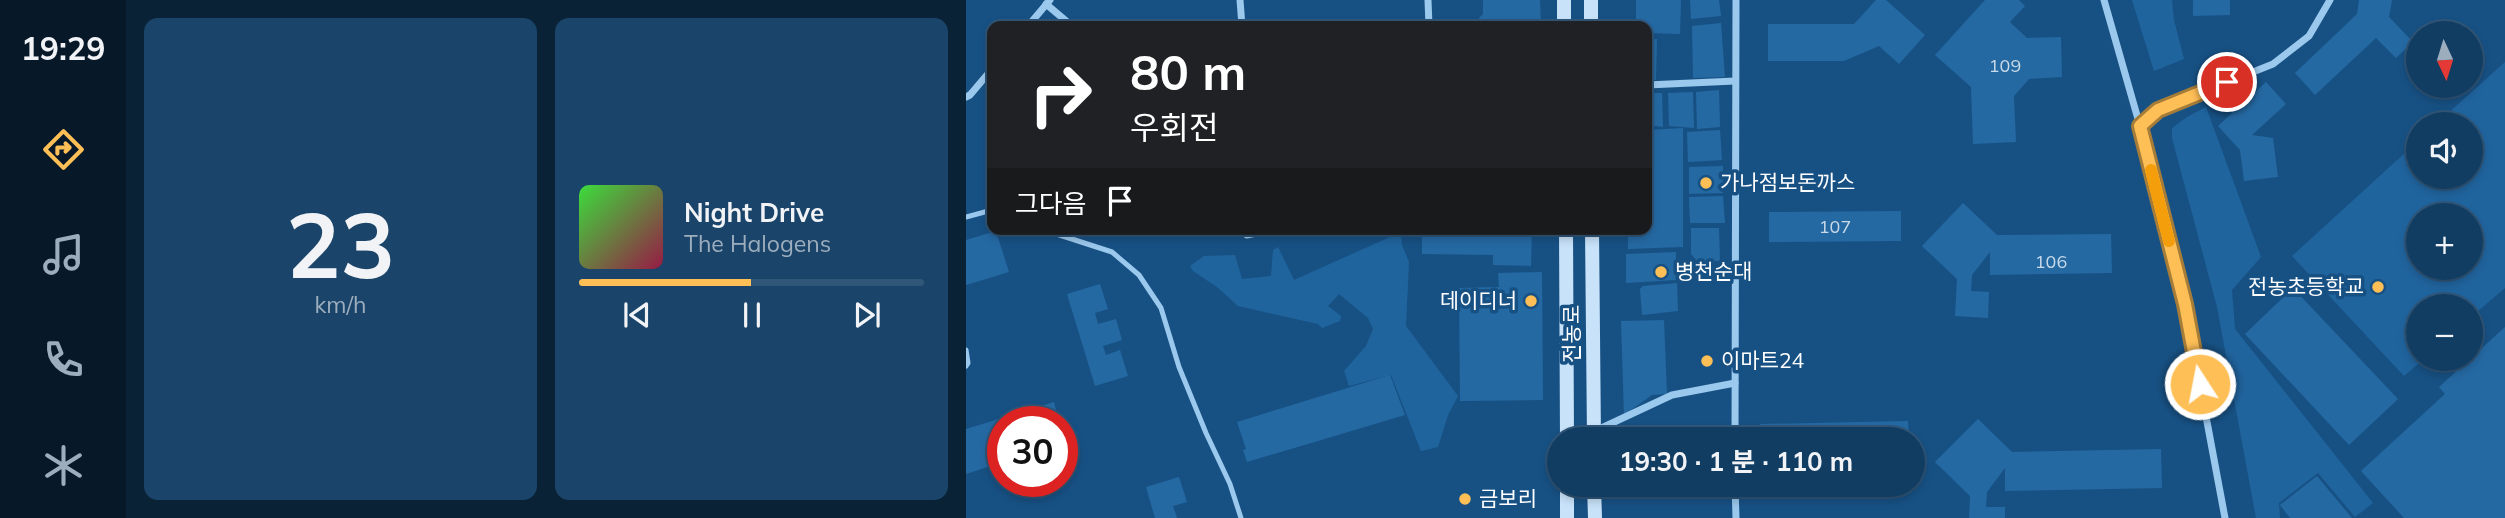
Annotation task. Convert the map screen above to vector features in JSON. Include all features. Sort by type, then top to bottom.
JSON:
[{"type":"main road","points":[[1564,0],[1564,21]]},
{"type":"main road","points":[[1591,0],[1591,21]]},
{"type":"main road","name":"전농로","points":[[1566,235],[1567,427]]},
{"type":"main road","name":"전농로","points":[[1592,235],[1594,427]]},
{"type":"main road","points":[[1567,497],[1567,518]]},
{"type":"main road","points":[[1594,497],[1595,518]]},
{"type":"street","points":[[1240,0],[1242,21]]},
{"type":"street","points":[[1428,0],[1429,21]]},
{"type":"street","points":[[1735,427],[1734,82],[1737,0]]},
{"type":"street","points":[[2104,0],[2140,126],[2185,304],[2225,518]]},
{"type":"street","points":[[2140,126],[2158,110],[2273,64],[2309,36],[2330,0]]},
{"type":"street","points":[[1032,21],[1048,2],[1067,21]]},
{"type":"street","points":[[966,97],[987,75]]},
{"type":"street","points":[[1652,85],[1734,82]]},
{"type":"street","points":[[1610,427],[1672,395],[1735,383]]},
{"type":"street","points":[[1735,497],[1736,518]]},
{"type":"lane","points":[[966,217],[987,211]]},
{"type":"lane","points":[[1060,235],[1112,252],[1139,275],[1161,308],[1179,367],[1230,484],[1241,518]]},
{"type":"lane","points":[[966,350],[966,366]]},
{"type":"shaded area","points":[[2132,0],[2172,0],[2184,59],[2154,71]]},
{"type":"shaded area","points":[[2505,62],[2505,288],[2483,307],[2483,294],[2406,294],[2406,371],[2410,371],[2404,376],[2292,256],[2406,152],[2406,189],[2483,189],[2483,112],[2449,112],[2465,98],[2483,98],[2483,82]]},
{"type":"shaded area","points":[[2206,107],[2261,257],[2232,290],[2235,329],[2373,503],[2355,517],[2318,473],[2279,503],[2280,518],[2256,518],[2217,307],[2172,138],[2172,128]]},
{"type":"shaded area","points":[[1394,235],[1401,235],[1409,262],[1406,326],[1458,396],[1448,415],[1438,447],[1421,451],[1391,375],[1349,386],[1344,371],[1366,346],[1373,329],[1368,318],[1339,294],[1328,306],[1341,316],[1340,321],[1322,328],[1318,324],[1238,306],[1190,266],[1204,256],[1235,255],[1242,279],[1271,276],[1273,250],[1278,247],[1294,280]]},
{"type":"building","points":[[1483,0],[1540,0],[1541,21],[1479,21],[1483,14]]},
{"type":"building","points":[[1636,0],[1681,0],[1680,34],[1652,33],[1652,21],[1636,21]]},
{"type":"building","points":[[1690,0],[1719,0],[1721,16],[1691,19]]},
{"type":"building","points":[[1876,0],[1886,0],[1925,35],[1899,64],[1879,46],[1844,61],[1768,61],[1768,24],[1854,24]]},
{"type":"building","points":[[1985,0],[2019,0],[2025,6],[2010,22],[2027,38],[2061,37],[2062,77],[2029,79],[2014,96],[2016,142],[1973,144],[1971,87],[1935,55]]},
{"type":"building","points":[[2193,0],[2230,0],[2230,15],[2193,16]]},
{"type":"building","points":[[2359,0],[2392,0],[2389,17],[2406,35],[2406,49],[2396,58],[2376,38],[2315,95],[2295,73],[2357,14]]},
{"type":"building","points":[[1476,19],[1476,21],[1440,21]]},
{"type":"building","points":[[1721,23],[1725,77],[1693,78],[1692,26]]},
{"type":"building","points":[[1657,39],[1656,80],[1652,80],[1652,40]]},
{"type":"building","points":[[2266,82],[2286,104],[2252,135],[2273,138],[2278,177],[2244,181],[2240,150],[2218,126]]},
{"type":"building","points":[[1719,90],[1720,127],[1697,129],[1696,92]]},
{"type":"building","points":[[1693,92],[1694,128],[1669,126],[1668,93]]},
{"type":"building","points":[[1652,93],[1662,93],[1663,127],[1652,126]]},
{"type":"building","points":[[1683,128],[1683,247],[1628,249],[1628,235],[1652,235],[1652,130]]},
{"type":"building","points":[[1720,130],[1722,160],[1688,162],[1687,132]]},
{"type":"building","points":[[1723,166],[1723,193],[1689,194],[1689,167]]},
{"type":"building","points":[[1723,196],[1725,223],[1690,223],[1689,197]]},
{"type":"building","points":[[1963,203],[1997,235],[2111,234],[2112,273],[1990,275],[1990,252],[1972,275],[1971,291],[1989,292],[1988,318],[1955,316],[1957,279],[1922,246]]},
{"type":"building","points":[[1901,211],[1901,241],[1769,242],[1769,212]]},
{"type":"building","points":[[1691,228],[1719,228],[1720,261],[1697,261],[1691,254]]},
{"type":"building","points":[[987,234],[997,235],[1009,272],[966,285],[966,240]]},
{"type":"building","points":[[1422,235],[1532,235],[1531,266],[1493,265],[1493,255],[1422,254]]},
{"type":"building","points":[[1676,252],[1676,280],[1626,283],[1626,254]]},
{"type":"building","points":[[1542,272],[1543,400],[1460,401],[1459,288],[1499,287],[1498,273]]},
{"type":"building","points":[[1677,283],[1678,311],[1642,315],[1640,289],[1643,286]]},
{"type":"building","points":[[1100,284],[1108,309],[1095,313],[1098,324],[1116,319],[1122,340],[1103,346],[1106,355],[1120,350],[1128,376],[1095,386],[1067,294]]},
{"type":"building","points":[[2293,288],[2398,399],[2349,445],[2245,334]]},
{"type":"building","points":[[1664,320],[1667,394],[1652,395],[1624,415],[1621,321]]},
{"type":"building","points":[[2505,327],[2505,518],[2404,518],[2361,471],[2445,394],[2439,387],[2457,371],[2483,371],[2483,347]]},
{"type":"building","points":[[1390,375],[1405,415],[1247,462],[1243,450],[1246,449],[1237,422]]},
{"type":"building","points":[[1978,419],[2012,452],[2161,449],[2162,488],[2005,491],[2005,468],[1987,492],[1986,507],[2005,507],[2005,518],[1969,518],[1970,496],[1935,462]]},
{"type":"building","points":[[1908,421],[1908,427],[1760,427],[1760,424]]},
{"type":"building","points":[[987,423],[987,467],[966,474],[966,429]]},
{"type":"building","points":[[2317,476],[2352,518],[2290,518],[2280,505]]},
{"type":"building","points":[[1179,477],[1187,502],[1173,506],[1177,518],[1155,518],[1146,487]]},
{"type":"slow traffic","points":[[2151,170],[2169,241]]},
{"type":"place","name":"가나점보돈까스","points":[[1706,183]]},
{"type":"place","name":"병천순대","points":[[1661,272]]},
{"type":"place","name":"전농초등학교","points":[[2378,287]]},
{"type":"place","name":"데이디너","points":[[1531,301]]},
{"type":"place","name":"이마트24","points":[[1707,361]]},
{"type":"place","name":"금보리","points":[[1465,499]]},
{"type":"route","points":[[2200,384],[2185,304],[2140,126],[2158,110],[2227,82]]}]
